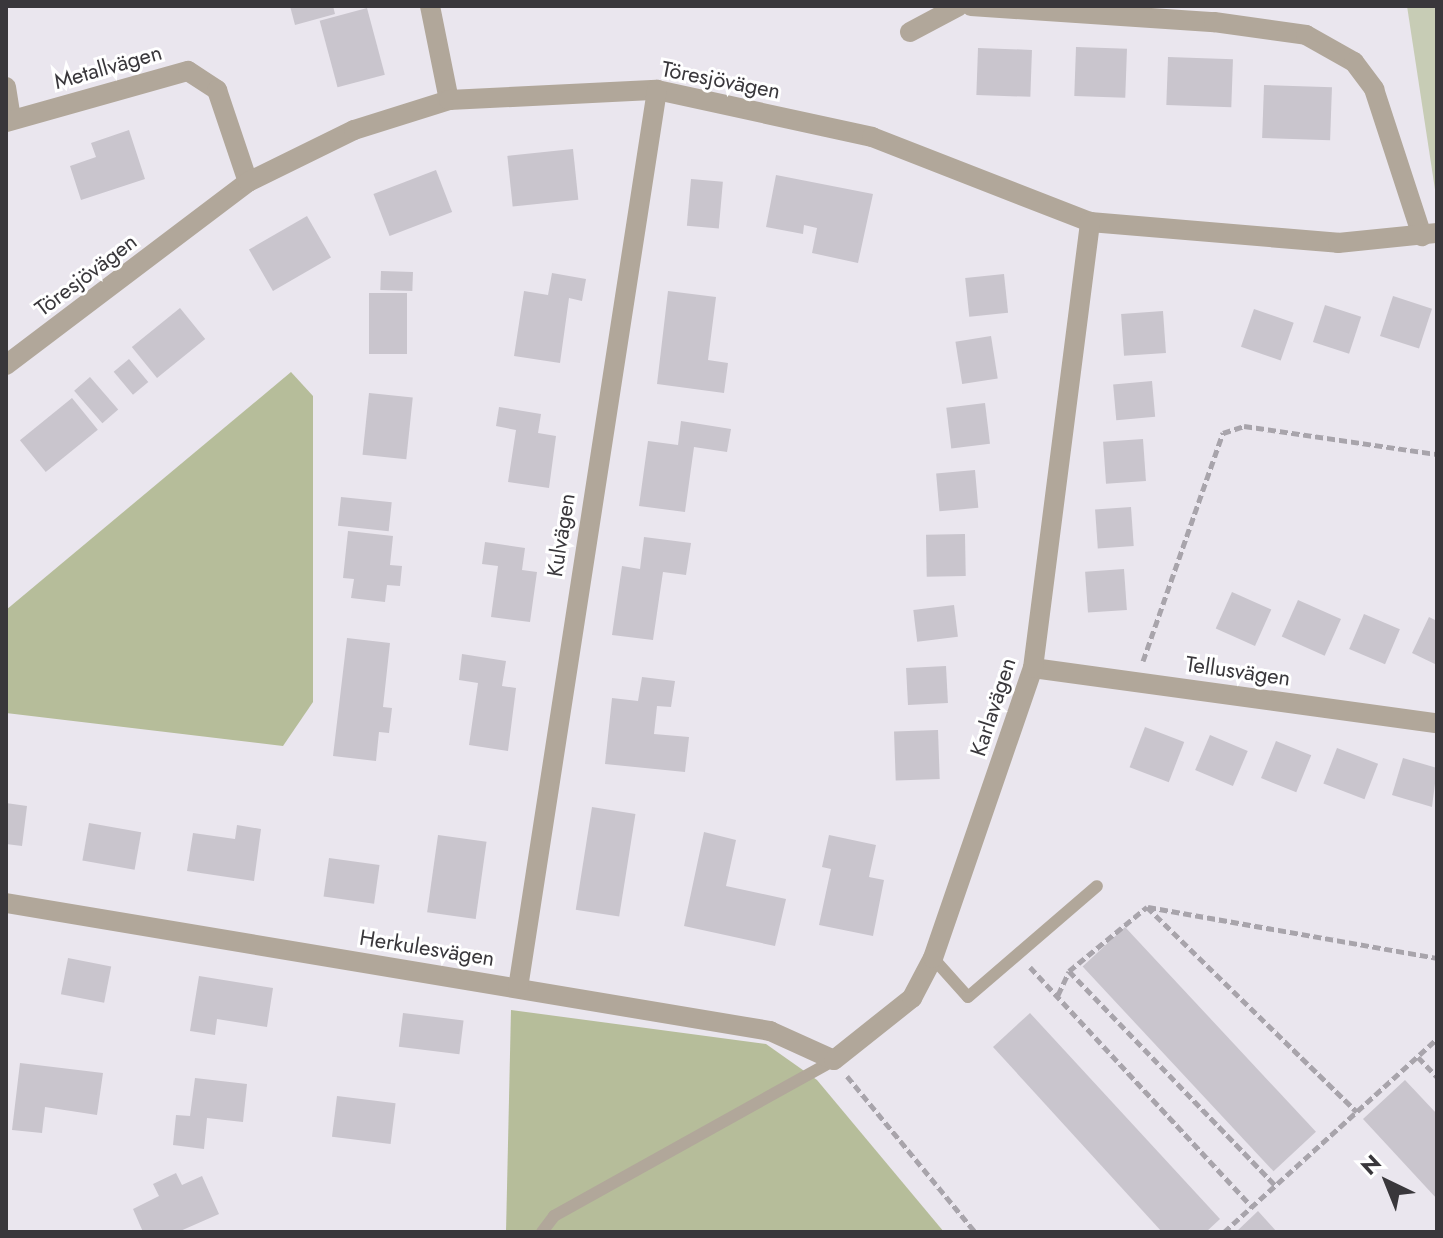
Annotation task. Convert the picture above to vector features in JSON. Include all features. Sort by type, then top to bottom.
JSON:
[{"type":"street","points":[[430,6],[449,100]]},
{"type":"street","points":[[910,32],[959,6]]},
{"type":"street","points":[[971,6],[1171,13],[1306,35],[1354,62],[1374,89],[1430,235]]},
{"type":"street","name":"Metallvägen","points":[[8,121],[188,71],[217,90],[248,182]]},
{"type":"street","points":[[6,87],[8,121]]},
{"type":"street","name":"Töresjövägen","points":[[6,365],[248,182],[354,130],[449,100],[657,90],[872,137],[1090,222],[1338,243],[1430,235]]},
{"type":"street","name":"Kulvägen","points":[[518,988],[657,90]]},
{"type":"street","name":"Karlavägen","points":[[834,1060],[912,998],[933,958],[1033,668],[1090,222]]},
{"type":"street","name":"Tellusvägen","points":[[1033,668],[1437,723]]},
{"type":"street","name":"Herkulesvägen","points":[[6,903],[770,1031],[834,1060]]},
{"type":"lane","points":[[933,958],[968,997],[1097,886]]},
{"type":"lane","points":[[542,1232],[554,1216],[834,1060]]},
{"type":"path","points":[[1136,681],[1223,433],[1244,426],[1437,454]]},
{"type":"path","points":[[1058,995],[1069,971],[1147,907],[1437,958]]},
{"type":"path","points":[[1147,907],[1357,1112]]},
{"type":"path","points":[[1018,955],[1252,1207]]},
{"type":"path","points":[[1069,971],[1275,1185]]},
{"type":"path","points":[[1224,1232],[1437,1039]]},
{"type":"path","points":[[1418,1057],[1437,1077]]},
{"type":"path","points":[[834,1060],[975,1232]]},
{"type":"green space","points":[[1407,6],[1437,6],[1436,196]]},
{"type":"green space","points":[[291,372],[313,396],[313,702],[283,746],[6,713],[6,610]]},
{"type":"green space","points":[[511,1010],[766,1044],[817,1080],[944,1232],[506,1232]]},
{"type":"building","points":[[290,6],[333,6],[335,14],[295,25]]},
{"type":"building","points":[[367,8],[385,75],[338,87],[320,21]]},
{"type":"building","points":[[1076,47],[1127,49],[1125,98],[1074,96]]},
{"type":"building","points":[[978,48],[1032,50],[1030,97],[976,95]]},
{"type":"building","points":[[1168,57],[1233,59],[1231,107],[1166,105]]},
{"type":"building","points":[[1264,85],[1332,87],[1330,140],[1262,138]]},
{"type":"building","points":[[129,130],[145,179],[81,200],[70,166],[96,157],[91,143]]},
{"type":"building","points":[[573,149],[578,200],[513,207],[507,156]]},
{"type":"building","points":[[436,170],[452,212],[390,236],[373,194]]},
{"type":"building","points":[[776,175],[873,194],[858,263],[812,253],[817,228],[804,225],[803,234],[766,227]]},
{"type":"building","points":[[691,179],[723,182],[719,229],[687,226]]},
{"type":"building","points":[[307,216],[331,258],[273,291],[249,249]]},
{"type":"building","points":[[381,271],[413,272],[412,291],[380,290]]},
{"type":"building","points":[[552,273],[586,279],[582,301],[569,298],[560,363],[514,356],[524,291],[548,295]]},
{"type":"building","points":[[1004,274],[1008,313],[969,317],[965,278]]},
{"type":"building","points":[[668,291],[716,297],[708,360],[728,363],[724,393],[657,384]]},
{"type":"building","points":[[369,293],[407,293],[407,354],[369,354]]},
{"type":"building","points":[[1393,296],[1432,309],[1419,349],[1380,336]]},
{"type":"building","points":[[1325,305],[1361,317],[1349,354],[1313,342]]},
{"type":"building","points":[[180,308],[205,339],[157,378],[132,347]]},
{"type":"building","points":[[1254,309],[1294,323],[1281,360],[1241,347]]},
{"type":"building","points":[[1163,311],[1166,353],[1124,356],[1121,314]]},
{"type":"building","points":[[991,336],[998,378],[962,384],[955,342]]},
{"type":"building","points":[[129,359],[148,382],[133,395],[114,372]]},
{"type":"building","points":[[90,377],[118,409],[102,423],[74,391]]},
{"type":"building","points":[[1152,381],[1155,417],[1116,420],[1113,384]]},
{"type":"building","points":[[369,393],[413,398],[406,459],[363,455]]},
{"type":"building","points":[[72,398],[98,430],[46,472],[20,440]]},
{"type":"building","points":[[985,403],[990,444],[951,448],[946,408]]},
{"type":"building","points":[[499,407],[541,414],[538,433],[556,436],[549,488],[508,482],[516,430],[496,426]]},
{"type":"building","points":[[681,421],[731,429],[727,452],[694,447],[685,512],[639,506],[648,441],[678,445]]},
{"type":"building","points":[[1143,439],[1146,481],[1106,484],[1103,442]]},
{"type":"building","points":[[975,470],[978,508],[939,511],[936,473]]},
{"type":"building","points":[[341,497],[392,502],[389,531],[338,526]]},
{"type":"building","points":[[1131,507],[1134,546],[1098,548],[1095,510]]},
{"type":"building","points":[[348,531],[393,536],[390,565],[402,566],[400,586],[387,585],[385,602],[351,598],[354,579],[343,578]]},
{"type":"building","points":[[965,534],[966,576],[927,577],[926,535]]},
{"type":"building","points":[[644,537],[691,543],[686,575],[663,572],[653,640],[612,635],[622,566],[640,569]]},
{"type":"building","points":[[485,542],[525,548],[522,570],[537,572],[530,622],[491,617],[498,566],[482,564]]},
{"type":"building","points":[[1124,569],[1127,610],[1088,613],[1085,572]]},
{"type":"building","points":[[1232,592],[1271,609],[1255,646],[1216,629]]},
{"type":"building","points":[[1298,600],[1341,619],[1325,656],[1282,637]]},
{"type":"building","points":[[954,605],[958,637],[917,642],[913,610]]},
{"type":"building","points":[[1364,614],[1400,629],[1385,664],[1349,649]]},
{"type":"building","points":[[1429,617],[1437,621],[1437,665],[1412,653]]},
{"type":"building","points":[[347,638],[390,643],[383,707],[392,708],[389,733],[379,732],[376,761],[333,756]]},
{"type":"building","points":[[462,654],[506,661],[502,686],[516,688],[508,751],[469,745],[478,683],[459,680]]},
{"type":"building","points":[[946,666],[948,703],[908,705],[906,668]]},
{"type":"building","points":[[642,677],[675,681],[671,707],[657,706],[654,734],[689,737],[685,772],[605,764],[612,698],[638,701]]},
{"type":"building","points":[[1145,727],[1184,742],[1169,782],[1130,767]]},
{"type":"building","points":[[938,730],[940,779],[896,781],[894,732]]},
{"type":"building","points":[[1210,735],[1248,751],[1233,786],[1195,770]]},
{"type":"building","points":[[1276,741],[1311,755],[1296,792],[1261,778]]},
{"type":"building","points":[[1337,748],[1378,764],[1364,799],[1323,783]]},
{"type":"building","points":[[1403,758],[1437,768],[1432,807],[1392,795]]},
{"type":"building","points":[[6,803],[27,806],[22,846],[6,844]]},
{"type":"building","points":[[592,807],[635,814],[619,917],[576,910]]},
{"type":"building","points":[[89,823],[141,832],[135,870],[82,860]]},
{"type":"building","points":[[237,825],[261,829],[254,881],[187,871],[193,833],[235,839]]},
{"type":"building","points":[[704,832],[736,840],[726,886],[786,899],[775,946],[684,926]]},
{"type":"building","points":[[438,835],[487,842],[476,919],[427,912]]},
{"type":"building","points":[[829,835],[876,845],[869,877],[884,880],[873,936],[819,925],[831,869],[822,867]]},
{"type":"building","points":[[329,858],[380,865],[374,904],[324,897]]},
{"type":"building","points":[[1125,927],[1316,1132],[1274,1171],[1083,967]]},
{"type":"building","points":[[68,958],[111,966],[104,1003],[61,994]]},
{"type":"building","points":[[199,976],[273,988],[267,1027],[217,1019],[215,1035],[190,1031]]},
{"type":"building","points":[[403,1013],[464,1020],[459,1054],[399,1047]]},
{"type":"building","points":[[1030,1013],[1220,1219],[1206,1232],[1162,1232],[993,1047]]},
{"type":"building","points":[[20,1063],[103,1073],[97,1115],[45,1107],[42,1133],[12,1130]]},
{"type":"building","points":[[195,1078],[247,1084],[243,1122],[207,1118],[204,1149],[173,1145],[176,1115],[190,1116]]},
{"type":"building","points":[[1405,1080],[1437,1114],[1437,1199],[1363,1119]]},
{"type":"building","points":[[337,1096],[396,1103],[391,1144],[332,1137]]},
{"type":"building","points":[[176,1173],[182,1185],[202,1176],[219,1214],[178,1232],[143,1232],[133,1209],[159,1196],[153,1184]]},
{"type":"building","points":[[1258,1211],[1277,1232],[1236,1232]]}]
